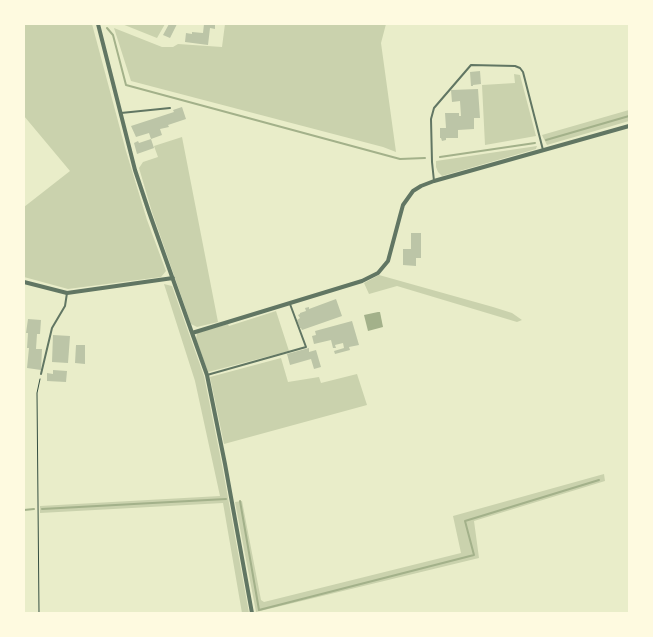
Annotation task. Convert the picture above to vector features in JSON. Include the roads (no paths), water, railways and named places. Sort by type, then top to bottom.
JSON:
[{"type":"street","points":[[98,24],[135,170],[148,212],[207,375],[252,613]]},
{"type":"street","points":[[192,333],[362,281],[378,274],[388,261],[403,205],[413,192],[421,186],[629,126]]},
{"type":"street","points":[[24,282],[67,294],[173,278]]},
{"type":"lane","points":[[434,181],[431,119],[434,108],[471,65],[515,66],[520,68],[543,150]]},
{"type":"lane","points":[[121,113],[170,108]]},
{"type":"lane","points":[[41,374],[52,328],[65,306],[67,294]]},
{"type":"lane","points":[[207,375],[306,347],[290,303]]},
{"type":"waterway","points":[[107,28],[113,35],[126,85],[400,159],[425,158]]},
{"type":"waterway","points":[[546,140],[629,116]]},
{"type":"waterway","points":[[440,157],[535,143]]},
{"type":"waterway","points":[[240,501],[259,610],[474,555],[465,521],[599,480]]},
{"type":"waterway","points":[[42,509],[226,499]]},
{"type":"waterway","points":[[24,510],[34,509]]}]
